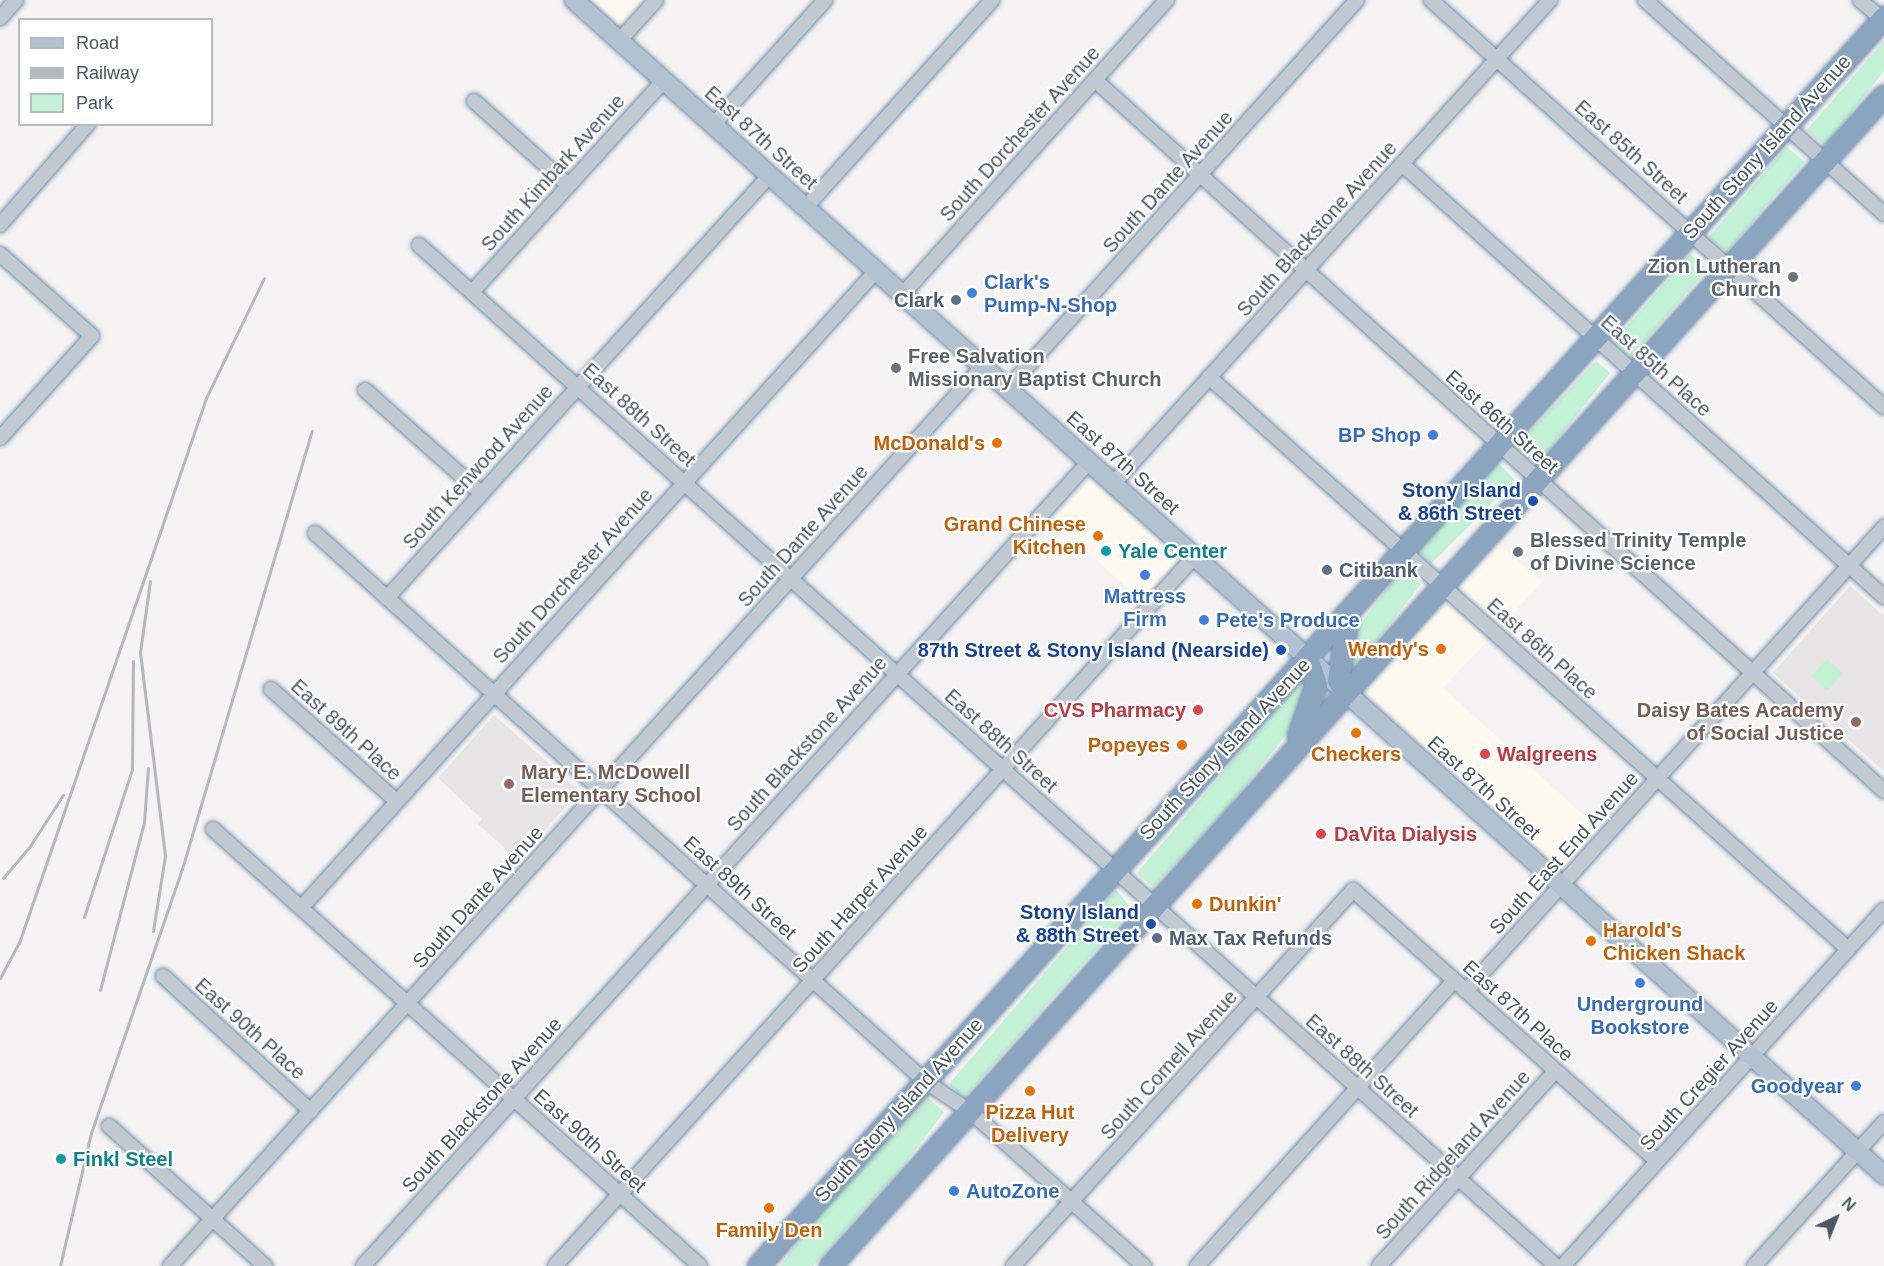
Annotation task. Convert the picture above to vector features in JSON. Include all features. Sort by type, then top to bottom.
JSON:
[{"type":"highway","name":"South Stony Island Avenue","points":[[758,1266],[1114,870],[1308,660],[1883,19]]},
{"type":"highway","points":[[830,1266],[971,1112],[1292,750],[1884,95]]},
{"type":"highway","points":[[1345,693],[1338,680],[1348,615]]},
{"type":"highway","points":[[1292,750],[1316,685],[1308,660]]},
{"type":"main road","name":"East 87th Street","points":[[573,0],[1884,1175]]},
{"type":"street","points":[[0,18],[16,0]]},
{"type":"street","points":[[619,41],[656,0]]},
{"type":"street","points":[[713,125],[825,0]]},
{"type":"street","points":[[805,208],[992,0]]},
{"type":"street","name":"South Dorchester Avenue","points":[[902,295],[1167,0]]},
{"type":"street","name":"South Dante Avenue","points":[[1006,389],[1201,176],[1357,0]]},
{"type":"street","name":"East 85th Street","points":[[1431,0],[1884,407]]},
{"type":"street","name":"South Blackstone Avenue","points":[[1113,484],[1550,0]]},
{"type":"street","points":[[1645,0],[1884,214]]},
{"type":"street","points":[[1860,0],[1883,19]]},
{"type":"street","name":"East 86th Street","points":[[1095,80],[1884,791]]},
{"type":"street","name":"South Kimbark Avenue","points":[[472,292],[663,81]]},
{"type":"street","points":[[474,101],[568,185]]},
{"type":"street","points":[[0,225],[86,126]]},
{"type":"street","name":"East 85th Place","points":[[1402,164],[1884,597]]},
{"type":"street","name":"South Kenwood Avenue","points":[[387,598],[480,492],[769,176]]},
{"type":"street","name":"East 88th Street","points":[[419,245],[1556,1266]]},
{"type":"street","points":[[0,254],[92,336],[0,438]]},
{"type":"street","name":"South Dorchester Avenue","points":[[301,908],[395,800],[876,272]]},
{"type":"street","name":"South Dante Avenue","points":[[171,1266],[982,367]]},
{"type":"street","name":"East 86th Place","points":[[1209,377],[1848,949]]},
{"type":"street","points":[[365,390],[480,492]]},
{"type":"street","name":"South Blackstone Avenue","points":[[363,1266],[1088,463]]},
{"type":"street","name":"South East End Avenue","points":[[1466,991],[1884,527]]},
{"type":"street","name":"East 89th Street","points":[[315,533],[926,1081],[971,1112],[1144,1266]]},
{"type":"street","name":"South Harper Avenue","points":[[555,1266],[1194,557]]},
{"type":"street","name":"East 89th Place","points":[[271,689],[395,800]]},
{"type":"street","name":"East 90th Street","points":[[213,829],[699,1266]]},
{"type":"street","name":"East 87th Place","points":[[1353,890],[1657,1161]]},
{"type":"street","name":"South Cornell Avenue","points":[[1014,1266],[1353,890]]},
{"type":"street","name":"South Cregier Avenue","points":[[1563,1266],[1884,910]]},
{"type":"street","name":"East 90th Place","points":[[163,976],[310,1111]]},
{"type":"street","points":[[1197,1266],[1454,981]]},
{"type":"street","name":"South Ridgeland Avenue","points":[[1380,1266],[1555,1071]]},
{"type":"street","points":[[1754,1266],[1884,1122]]},
{"type":"street","points":[[109,1126],[265,1266]]},
{"type":"shaded area","points":[[592,0],[653,0],[626,31]]},
{"type":"shaded area","name":"Yale Center","points":[[1091,479],[1179,558],[1141,600],[1053,521]]},
{"type":"shaded area","points":[[1497,542],[1542,582],[1443,688],[1598,828],[1559,870],[1363,689]]},
{"type":"shaded area","name":"Daisy Bates Academy of Social Justice","points":[[1850,586],[1884,616],[1884,771],[1773,673]]},
{"type":"shaded area","name":"Mary E. McDowell Elementary School","points":[[494,715],[580,791],[518,860],[478,824],[482,819],[438,778]]},
{"type":"green space","points":[[1884,41],[1884,71],[1825,146],[1807,130]]},
{"type":"green space","points":[[1787,147],[1804,162],[1726,252],[1709,237]]},
{"type":"green space","points":[[1690,254],[1707,269],[1630,358],[1613,343]]},
{"type":"green space","points":[[1596,361],[1610,373],[1536,466],[1515,447]]},
{"type":"green space","points":[[1498,463],[1515,480],[1431,564],[1414,547]]},
{"type":"green space","points":[[1402,569],[1421,584],[1346,680],[1353,634]]},
{"type":"green space","points":[[1827,659],[1843,674],[1827,691],[1811,676]]},
{"type":"green space","points":[[1303,679],[1310,686],[1298,720],[1230,805],[1153,887],[1137,873]]},
{"type":"green space","points":[[1116,890],[1132,909],[964,1098],[949,1084]]},
{"type":"green space","points":[[928,1098],[944,1112],[902,1167],[813,1266],[780,1266],[816,1219]]},
{"type":"railway","points":[[0,978],[19,943],[206,398],[264,278]]},
{"type":"railway","points":[[60,1266],[91,1133],[182,869],[312,431]]},
{"type":"railway","points":[[150,581],[140,652],[165,856],[153,931]]},
{"type":"railway","points":[[84,917],[132,769],[133,661]]},
{"type":"railway","points":[[100,990],[144,822],[148,768]]},
{"type":"railway","points":[[3,878],[30,846],[63,795]]},
{"type":"place","name":"Zion Lutheran Church","points":[[1793,277]]},
{"type":"place","name":"Clark's Pump-N-Shop","points":[[972,293]]},
{"type":"place","name":"Clark","points":[[956,300]]},
{"type":"place","name":"Free Salvation Missionary Baptist Church","points":[[896,368]]},
{"type":"place","name":"BP Shop","points":[[1433,435]]},
{"type":"place","name":"McDonald's","points":[[997,443]]},
{"type":"place","name":"Stony Island & 86th Street","points":[[1533,501]]},
{"type":"place","name":"Grand Chinese Kitchen","points":[[1098,536]]},
{"type":"place","name":"Yale Center","points":[[1106,551]]},
{"type":"place","name":"Blessed Trinity Temple of Divine Science","points":[[1518,552]]},
{"type":"place","name":"Citibank","points":[[1327,570]]},
{"type":"place","name":"Mattress Firm","points":[[1145,575]]},
{"type":"place","name":"Pete's Produce","points":[[1204,620]]},
{"type":"place","name":"Wendy's","points":[[1441,649]]},
{"type":"place","name":"87th Street & Stony Island (Nearside)","points":[[1281,650]]},
{"type":"place","name":"CVS Pharmacy","points":[[1198,710]]},
{"type":"place","name":"Daisy Bates Academy of Social Justice","points":[[1856,722]]},
{"type":"place","name":"Checkers","points":[[1356,733]]},
{"type":"place","name":"Popeyes","points":[[1182,745]]},
{"type":"place","name":"Walgreens","points":[[1485,754]]},
{"type":"place","name":"Mary E. McDowell Elementary School","points":[[509,784]]},
{"type":"place","name":"DaVita Dialysis","points":[[1321,834]]},
{"type":"place","name":"Dunkin'","points":[[1197,904]]},
{"type":"place","name":"Stony Island & 88th Street","points":[[1151,924]]},
{"type":"place","name":"Max Tax Refunds","points":[[1157,938]]},
{"type":"place","name":"Harold's Chicken Shack","points":[[1591,941]]},
{"type":"place","name":"Underground Bookstore","points":[[1640,983]]},
{"type":"place","name":"Goodyear","points":[[1856,1086]]},
{"type":"place","name":"Pizza Hut Delivery","points":[[1030,1091]]},
{"type":"place","name":"Finkl Steel","points":[[61,1159]]},
{"type":"place","name":"AutoZone","points":[[954,1191]]},
{"type":"place","name":"Family Den","points":[[769,1208]]}]
